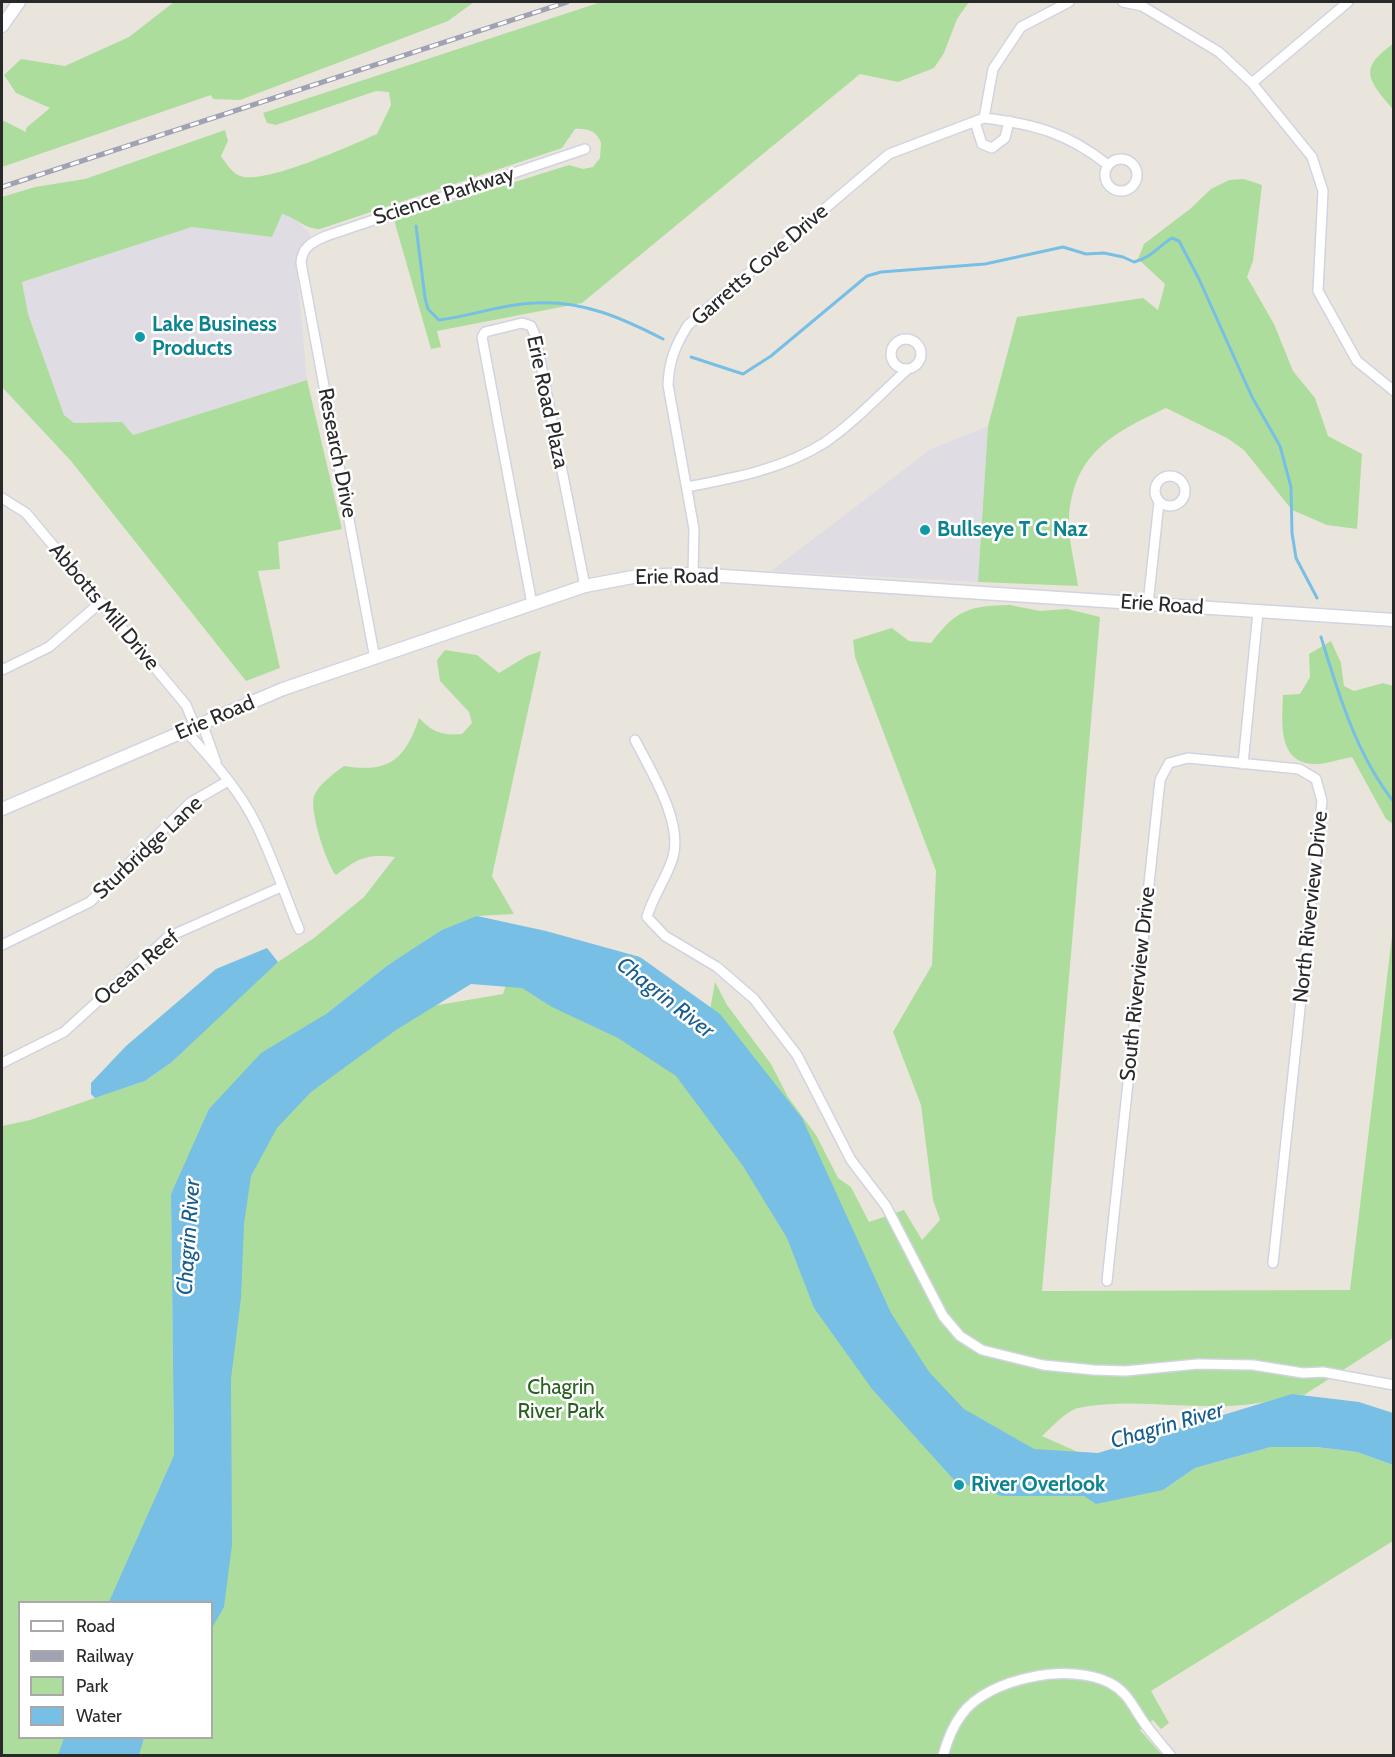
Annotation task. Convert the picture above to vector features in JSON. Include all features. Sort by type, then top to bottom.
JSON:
[{"type":"street","points":[[2,26],[19,2]]},
{"type":"street","points":[[1009,121],[1005,138],[992,148],[982,144],[980,120],[993,69],[1021,27],[1069,2]]},
{"type":"street","points":[[1122,2],[1144,4],[1219,52],[1252,82],[1312,157],[1323,190],[1318,291],[1357,361],[1394,391]]},
{"type":"street","points":[[1252,82],[1348,2]]},
{"type":"street","points":[[980,120],[1009,121],[1046,128],[1093,153],[1108,165]]},
{"type":"street","name":"Garretts Cove Drive","points":[[693,574],[694,529],[668,385],[669,362],[675,345],[688,326],[889,154],[980,120]]},
{"type":"street","name":"Science Parkway","points":[[304,247],[326,236],[585,149]]},
{"type":"street","name":"Research Drive","points":[[304,247],[301,262],[375,659]]},
{"type":"street","name":"Erie Road Plaza","points":[[532,604],[482,337],[485,332],[522,323],[531,326],[535,335],[585,586]]},
{"type":"street","points":[[687,487],[754,474],[808,452],[825,442],[908,369]]},
{"type":"street","name":"Abbotts Mill Drive","points":[[2,498],[26,513],[101,602],[186,705],[194,726]]},
{"type":"street","points":[[1148,604],[1159,502]]},
{"type":"street","name":"Erie Road","points":[[2,809],[283,689],[585,586],[638,576],[693,574],[1394,620]]},
{"type":"street","points":[[2,670],[49,647],[101,602]]},
{"type":"street","points":[[1243,764],[1258,612]]},
{"type":"street","points":[[194,726],[216,762]]},
{"type":"street","points":[[194,726],[257,827],[299,929]]},
{"type":"street","points":[[635,740],[661,791],[675,834],[673,857],[653,897],[647,917],[665,936],[717,967],[754,999],[797,1055],[851,1160],[886,1206],[922,1280],[943,1316],[960,1336],[982,1350],[1043,1365],[1125,1371],[1198,1364],[1253,1365],[1303,1373],[1323,1372],[1394,1385]]},
{"type":"street","name":"South Riverview Drive","points":[[1107,1281],[1160,780],[1169,763],[1178,759],[1243,764]]},
{"type":"street","name":"North Riverview Drive","points":[[1243,764],[1308,773],[1320,788],[1322,801],[1273,1263]]},
{"type":"street","name":"Sturbridge Lane","points":[[2,945],[90,902],[190,803],[228,782]]},
{"type":"street","name":"Ocean Reef","points":[[2,1063],[64,1032],[168,937],[281,887]]},
{"type":"street","points":[[943,1755],[948,1738],[963,1712],[993,1689],[1033,1677],[1064,1673],[1093,1676],[1111,1683],[1128,1696],[1144,1723],[1171,1755]]},
{"type":"shaded area","points":[[282,214],[293,217],[311,235],[298,253],[296,262],[307,380],[133,435],[93,424],[74,423],[64,415],[28,314],[22,282],[192,227],[271,237]]},
{"type":"shaded area","points":[[988,426],[978,582],[771,571],[931,449]]},
{"type":"green space","points":[[174,2],[474,2],[448,21],[240,100],[213,99],[211,95],[2,167],[2,120],[26,132],[26,128],[50,108],[16,93],[4,75],[21,59],[65,66],[129,37]]},
{"type":"green space","points":[[601,2],[969,2],[957,19],[944,53],[934,68],[898,82],[860,74],[582,303],[437,331],[441,347],[431,349],[394,220],[569,165],[583,169],[593,167],[600,158],[601,143],[594,133],[584,129],[575,129],[562,148],[320,229],[314,229],[282,214],[272,237],[192,227],[22,282],[28,314],[64,415],[74,423],[122,422],[133,435],[307,380],[342,529],[278,542],[280,569],[258,571],[280,668],[246,681],[71,461],[2,387],[2,197],[35,187],[85,179],[225,130],[228,141],[221,156],[240,176],[268,175],[287,170],[377,134],[391,105],[389,92],[376,91],[276,125],[267,123],[263,113]]},
{"type":"green space","points":[[1393,44],[1393,109],[1378,91],[1370,75],[1374,61]]},
{"type":"green space","points":[[1244,179],[1262,185],[1253,261],[1247,277],[1274,324],[1293,371],[1315,398],[1328,436],[1362,454],[1357,529],[1327,525],[1292,510],[1244,450],[1227,438],[1166,408],[1113,437],[1088,461],[1079,476],[1072,495],[1069,517],[1078,586],[978,582],[988,426],[1017,317],[1143,298],[1158,310],[1165,284],[1138,259],[1144,244],[1190,209],[1211,189],[1229,180]]},
{"type":"green space","name":"Chagrin River Park","points":[[1010,605],[1040,611],[1067,609],[1100,617],[1042,1291],[1350,1290],[1393,927],[1393,1338],[1304,1395],[1292,1395],[1237,1406],[1123,1404],[1078,1408],[1064,1416],[1042,1436],[1163,1490],[1195,1468],[1271,1447],[1316,1447],[1357,1452],[1393,1465],[1393,1541],[1151,1691],[1169,1723],[1161,1729],[1153,1720],[1140,1730],[1162,1755],[2,1755],[2,1126],[30,1120],[145,1081],[172,1062],[272,966],[314,938],[364,897],[395,857],[363,858],[336,875],[323,849],[316,824],[313,803],[319,787],[344,766],[372,768],[393,761],[408,745],[419,718],[438,732],[462,734],[472,723],[469,712],[440,681],[437,660],[445,650],[477,655],[499,673],[527,656],[541,651],[492,876],[514,914],[477,916],[388,965],[326,1014],[171,1194],[174,1455],[152,1505],[195,1511],[179,1204],[373,1016],[503,994],[518,947],[706,1033],[715,982],[727,1005],[771,1064],[788,1097],[816,1135],[838,1178],[851,1187],[869,1222],[904,1210],[922,1240],[940,1220],[933,1200],[921,1105],[893,1032],[932,965],[936,871],[855,657],[853,640],[892,628],[909,641],[931,643],[957,616],[974,608]]},
{"type":"green space","points":[[1331,641],[1341,663],[1344,686],[1354,691],[1383,683],[1393,686],[1393,824],[1386,819],[1352,757],[1320,764],[1303,762],[1294,757],[1284,740],[1283,695],[1300,694],[1310,677],[1309,654]]},
{"type":"water","name":"Chagrin River","points":[[477,916],[546,931],[640,957],[720,1014],[802,1118],[891,1313],[929,1372],[964,1409],[1034,1449],[1098,1453],[1292,1394],[1359,1402],[1393,1413],[1393,1465],[1357,1452],[1316,1447],[1271,1447],[1195,1468],[1163,1490],[1096,1504],[1084,1496],[1002,1496],[955,1481],[872,1389],[814,1308],[787,1238],[743,1166],[676,1076],[618,1038],[552,1007],[522,988],[471,984],[396,1030],[311,1092],[277,1128],[251,1176],[244,1224],[241,1298],[231,1379],[232,1545],[224,1607],[213,1626],[213,1601],[109,1601],[174,1455],[171,1194],[209,1109],[261,1053],[326,1014],[388,965],[442,930]]},
{"type":"water","points":[[267,948],[278,962],[172,1062],[145,1081],[95,1098],[91,1094],[91,1083],[126,1046],[216,969]]},
{"type":"water","points":[[64,1739],[144,1739],[139,1755],[58,1755]]},
{"type":"waterway","points":[[416,226],[425,298],[428,309],[439,320],[535,303],[569,304],[601,312],[663,339]]},
{"type":"waterway","points":[[691,357],[743,374],[771,356],[867,276],[881,272],[985,264],[1063,247],[1086,254],[1104,253],[1123,257],[1134,262],[1151,254],[1172,238],[1179,241],[1199,279],[1252,397],[1280,446],[1291,487],[1292,533],[1296,558],[1317,598]]},
{"type":"waterway","points":[[1321,637],[1342,702],[1359,744],[1369,765],[1394,802]]},
{"type":"railway","points":[[2,187],[567,2]]},
{"type":"place","name":"Lake Business Products","points":[[140,337]]},
{"type":"place","name":"Bullseye T C Naz","points":[[925,530]]},
{"type":"place","name":"River Overlook","points":[[959,1485]]}]
